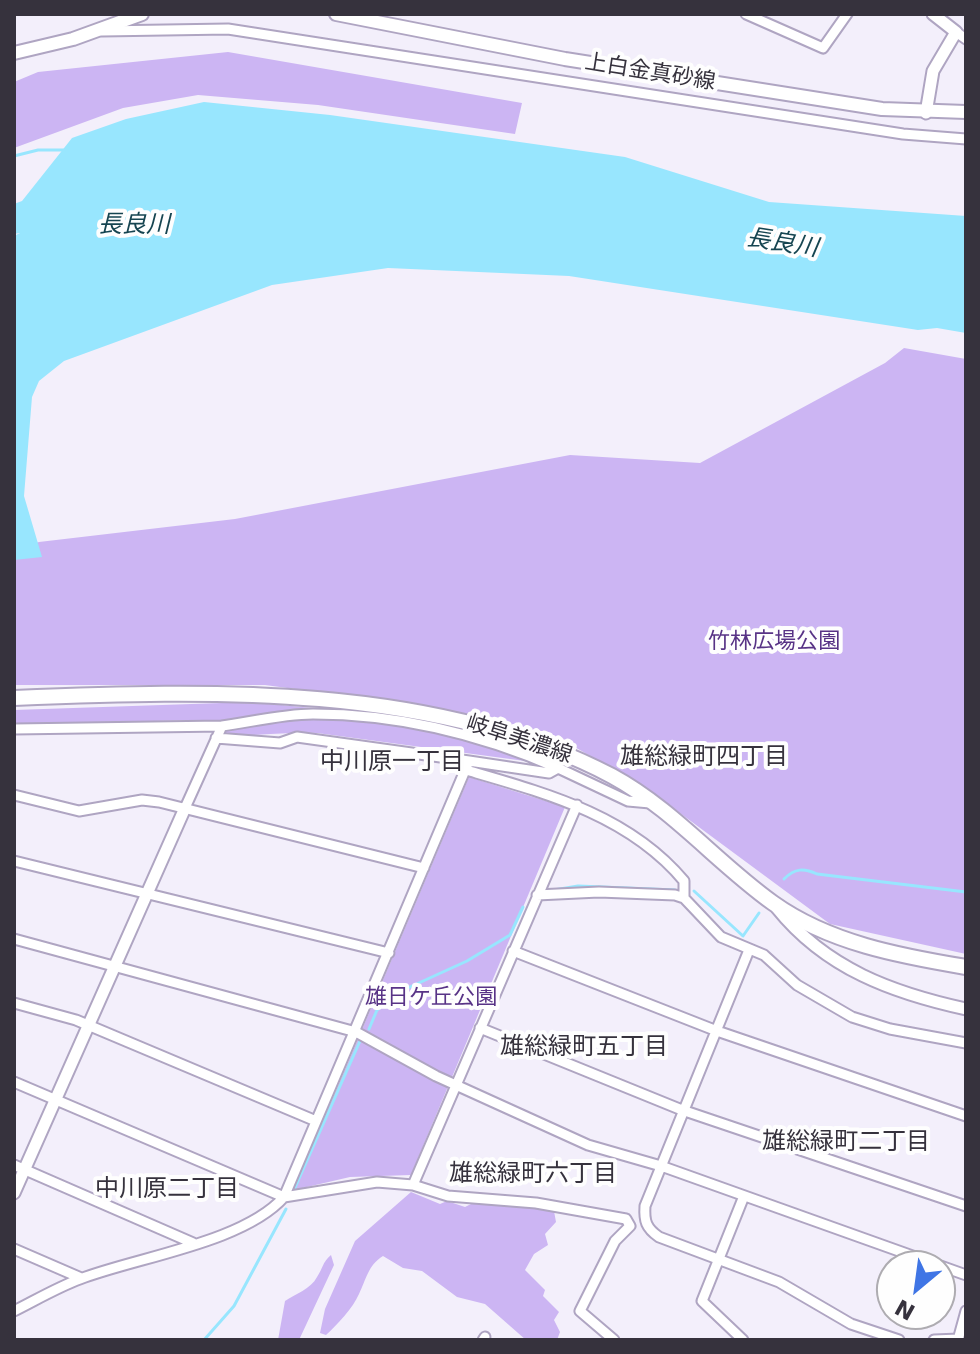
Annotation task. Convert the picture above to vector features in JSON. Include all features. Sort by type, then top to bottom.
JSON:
[{"type":"main road","points":[[14,53],[142,14]]},
{"type":"main road","name":"上白金真砂線","points":[[336,14],[565,59],[882,109],[926,113],[966,112]]},
{"type":"main road","name":"岐阜美濃線","points":[[14,698],[149,693],[253,695],[406,711],[504,732],[572,756],[655,803],[773,903],[861,946],[966,967]]},
{"type":"street","points":[[746,14],[823,48],[847,14]]},
{"type":"street","points":[[926,113],[933,71],[961,36],[933,14]]},
{"type":"street","points":[[91,32],[228,29],[903,134],[966,139]]},
{"type":"street","points":[[14,729],[222,726],[312,714],[400,722],[474,736],[558,768],[628,801],[655,803]]},
{"type":"street","points":[[14,1193],[19,1168],[55,1100],[222,726]]},
{"type":"street","points":[[216,738],[280,743],[297,737],[467,766],[549,773],[558,768]]},
{"type":"street","points":[[467,766],[577,805],[625,831],[663,860],[684,881],[684,898]]},
{"type":"street","points":[[14,1311],[81,1278],[143,1262],[270,1212],[284,1197],[467,766]]},
{"type":"street","points":[[14,795],[79,811],[142,800],[424,868]]},
{"type":"street","points":[[413,1185],[577,805]]},
{"type":"street","points":[[14,861],[389,953]]},
{"type":"street","points":[[537,895],[599,892],[684,898],[721,937],[764,955],[797,985],[852,1017],[890,1029],[966,1043]]},
{"type":"street","points":[[773,903],[822,952],[873,983],[908,996],[966,1009]]},
{"type":"street","points":[[14,939],[356,1032],[455,1084],[588,1145],[661,1166],[966,1275]]},
{"type":"street","points":[[749,950],[682,1110],[645,1206],[644,1220],[649,1230],[779,1282],[851,1324],[899,1340]]},
{"type":"street","points":[[513,951],[717,1031],[966,1116]]},
{"type":"street","points":[[14,1003],[88,1025],[316,1121]]},
{"type":"street","points":[[480,1028],[682,1110],[966,1206]]},
{"type":"street","points":[[14,1082],[284,1197],[377,1182],[413,1185],[448,1196],[536,1203],[626,1219],[630,1226],[615,1241],[580,1311],[591,1324],[614,1340]]},
{"type":"street","points":[[19,1168],[193,1243]]},
{"type":"street","points":[[743,1340],[703,1306],[702,1301],[744,1196]]},
{"type":"street","points":[[14,1249],[81,1278]]},
{"type":"street","points":[[934,1340],[958,1339],[966,1311]]},
{"type":"green space","points":[[228,52],[522,103],[515,134],[318,105],[198,95],[123,108],[14,148],[14,82],[38,72]]},
{"type":"green space","name":"竹林広場公園","points":[[904,348],[966,359],[966,954],[830,924],[646,788],[559,738],[414,705],[265,685],[14,685],[14,549],[39,542],[235,519],[570,455],[700,463],[885,363]]},
{"type":"green space","points":[[251,702],[404,717],[493,735],[525,761],[317,733],[213,734],[203,720],[14,724],[14,710]]},
{"type":"green space","name":"雄日ケ丘公園","points":[[469,777],[565,807],[411,1175],[350,1177],[294,1190]]},
{"type":"green space","points":[[411,1192],[440,1204],[447,1201],[465,1207],[477,1201],[554,1211],[556,1222],[545,1234],[548,1245],[534,1254],[525,1270],[545,1290],[543,1296],[559,1312],[554,1320],[560,1332],[557,1340],[526,1340],[485,1304],[457,1297],[422,1271],[403,1268],[383,1256],[371,1268],[344,1316],[326,1335],[320,1333],[325,1309],[355,1241]]},
{"type":"green space","points":[[331,1255],[334,1265],[299,1340],[278,1340],[285,1301],[311,1285]]},
{"type":"water","name":"長良川","points":[[204,102],[330,115],[625,157],[769,202],[966,216],[966,333],[937,328],[918,330],[569,276],[388,268],[272,285],[64,361],[39,381],[32,397],[24,496],[42,557],[14,560],[14,236],[20,233],[14,234],[14,204],[22,201],[72,138],[126,119]]},
{"type":"waterway","points":[[14,156],[38,150],[65,150]]},
{"type":"waterway","points":[[784,879],[804,870],[966,892]]},
{"type":"waterway","points":[[554,890],[578,886],[675,890]]},
{"type":"waterway","points":[[694,891],[743,936],[759,913]]},
{"type":"waterway","points":[[369,1029],[377,1010],[399,992],[467,961],[510,935],[523,907]]},
{"type":"waterway","points":[[293,1192],[360,1041]]},
{"type":"waterway","points":[[204,1340],[234,1306],[286,1209]]},
{"type":"district","name":"雄総緑町四丁目","points":[[704,758]]},
{"type":"district","name":"中川原一丁目","points":[[392,763]]},
{"type":"district","name":"雄総緑町五丁目","points":[[584,1048]]},
{"type":"district","name":"雄総緑町二丁目","points":[[846,1143]]},
{"type":"district","name":"雄総緑町六丁目","points":[[533,1175]]},
{"type":"district","name":"中川原二丁目","points":[[167,1190]]}]
